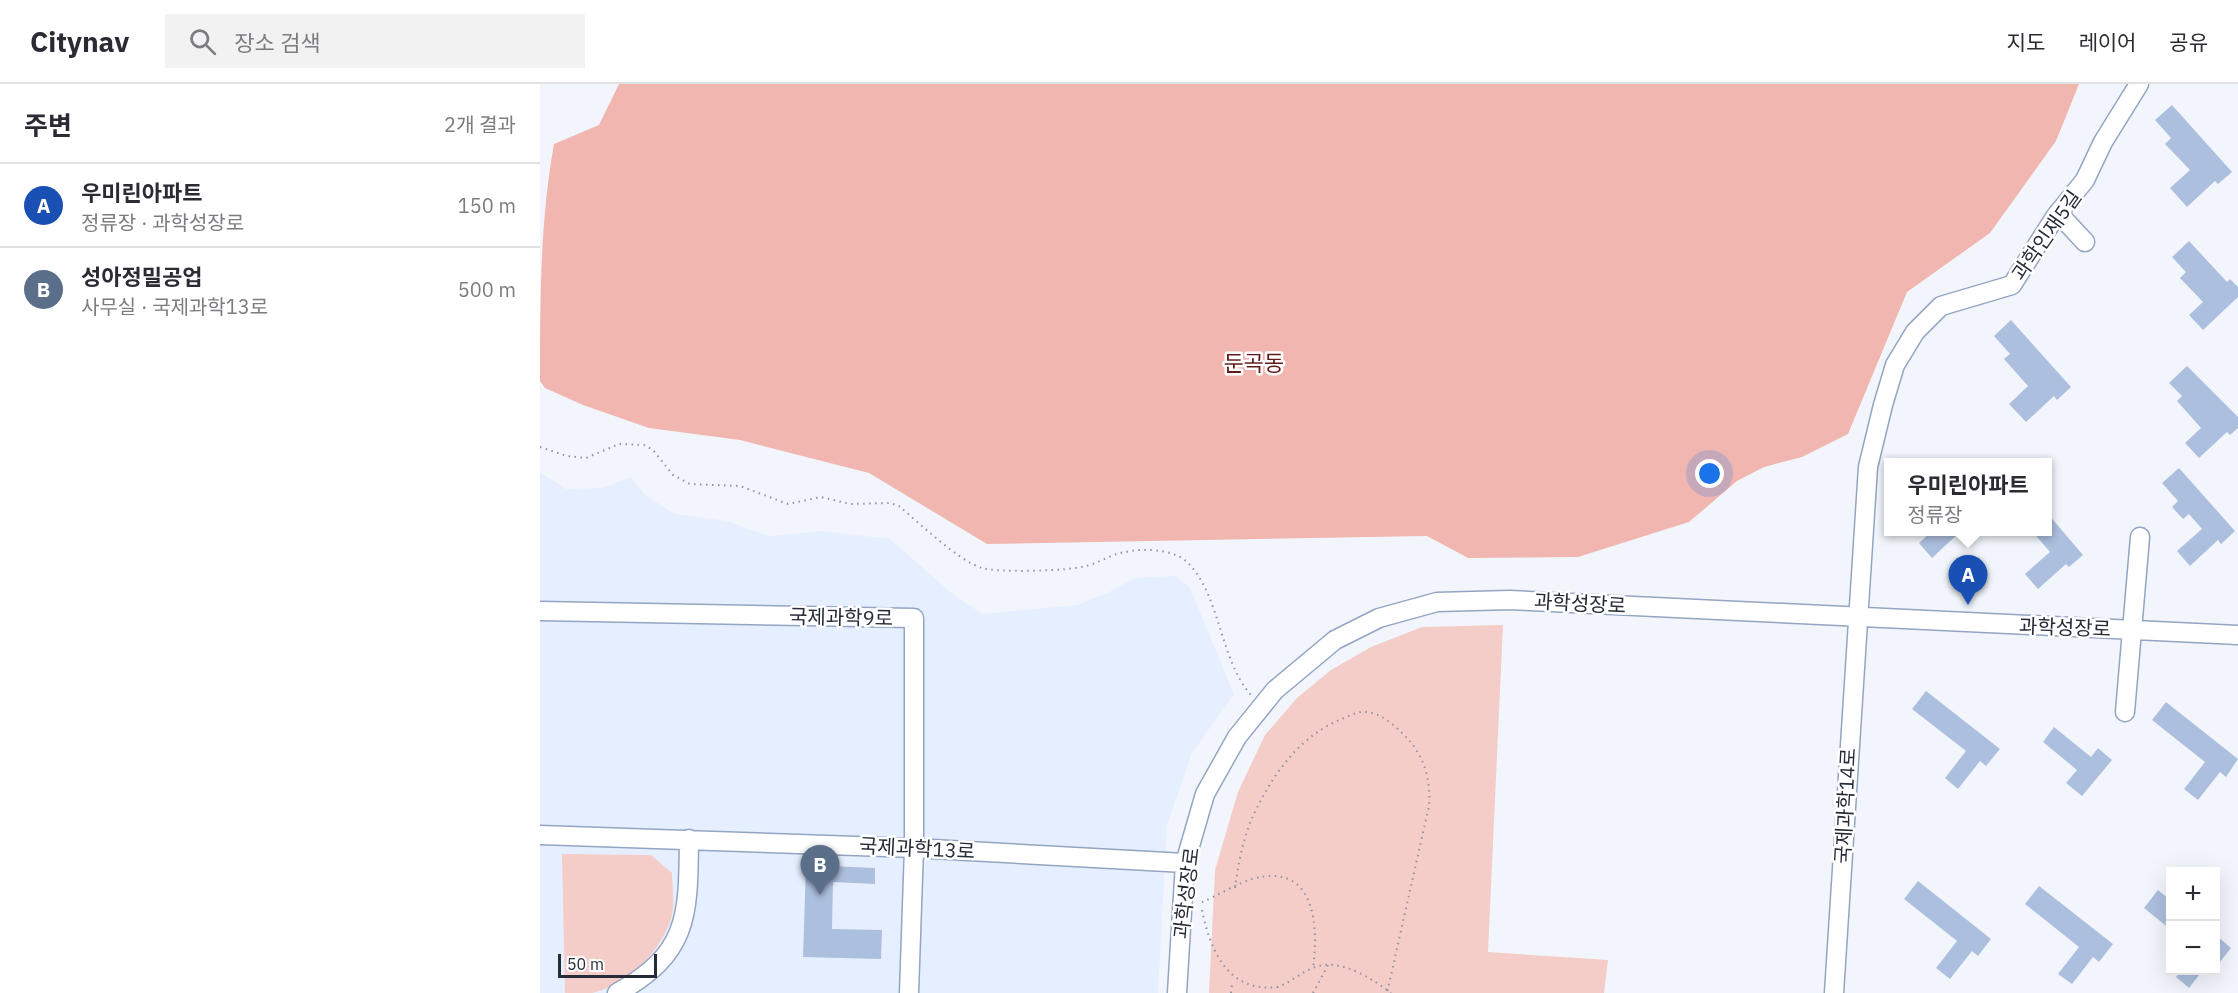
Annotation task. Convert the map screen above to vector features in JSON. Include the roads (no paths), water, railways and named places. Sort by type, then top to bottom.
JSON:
[{"type":"street","name":"과학인재5길","points":[[1856,618],[1868,467],[1895,365],[1915,332],[1941,306],[2012,285],[2058,213],[2085,180],[2103,142],[2139,84]]},
{"type":"street","points":[[2058,213],[2085,242]]},
{"type":"street","points":[[2125,712],[2140,537]]},
{"type":"street","name":"과학성장로","points":[[1177,993],[1185,863],[1205,794],[1237,737],[1261,706],[1293,672],[1335,640],[1379,618],[1437,602],[1510,600],[1856,618],[2238,634]]},
{"type":"street","name":"국제과학9로","points":[[540,611],[914,618],[914,848]]},
{"type":"street","name":"국제과학14로","points":[[1834,993],[1856,618]]},
{"type":"street","name":"국제과학13로","points":[[540,835],[914,848],[1185,863]]},
{"type":"street","points":[[617,993],[663,960],[680,933],[688,900],[688,839]]},
{"type":"street","points":[[909,993],[914,848]]},
{"type":"place","name":"우미린아파트","points":[[1968,605]]},
{"type":"place","name":"성아정밀공업","points":[[820,895]]},
{"type":"district","name":"둔곡동","points":[[1254,362]]}]
